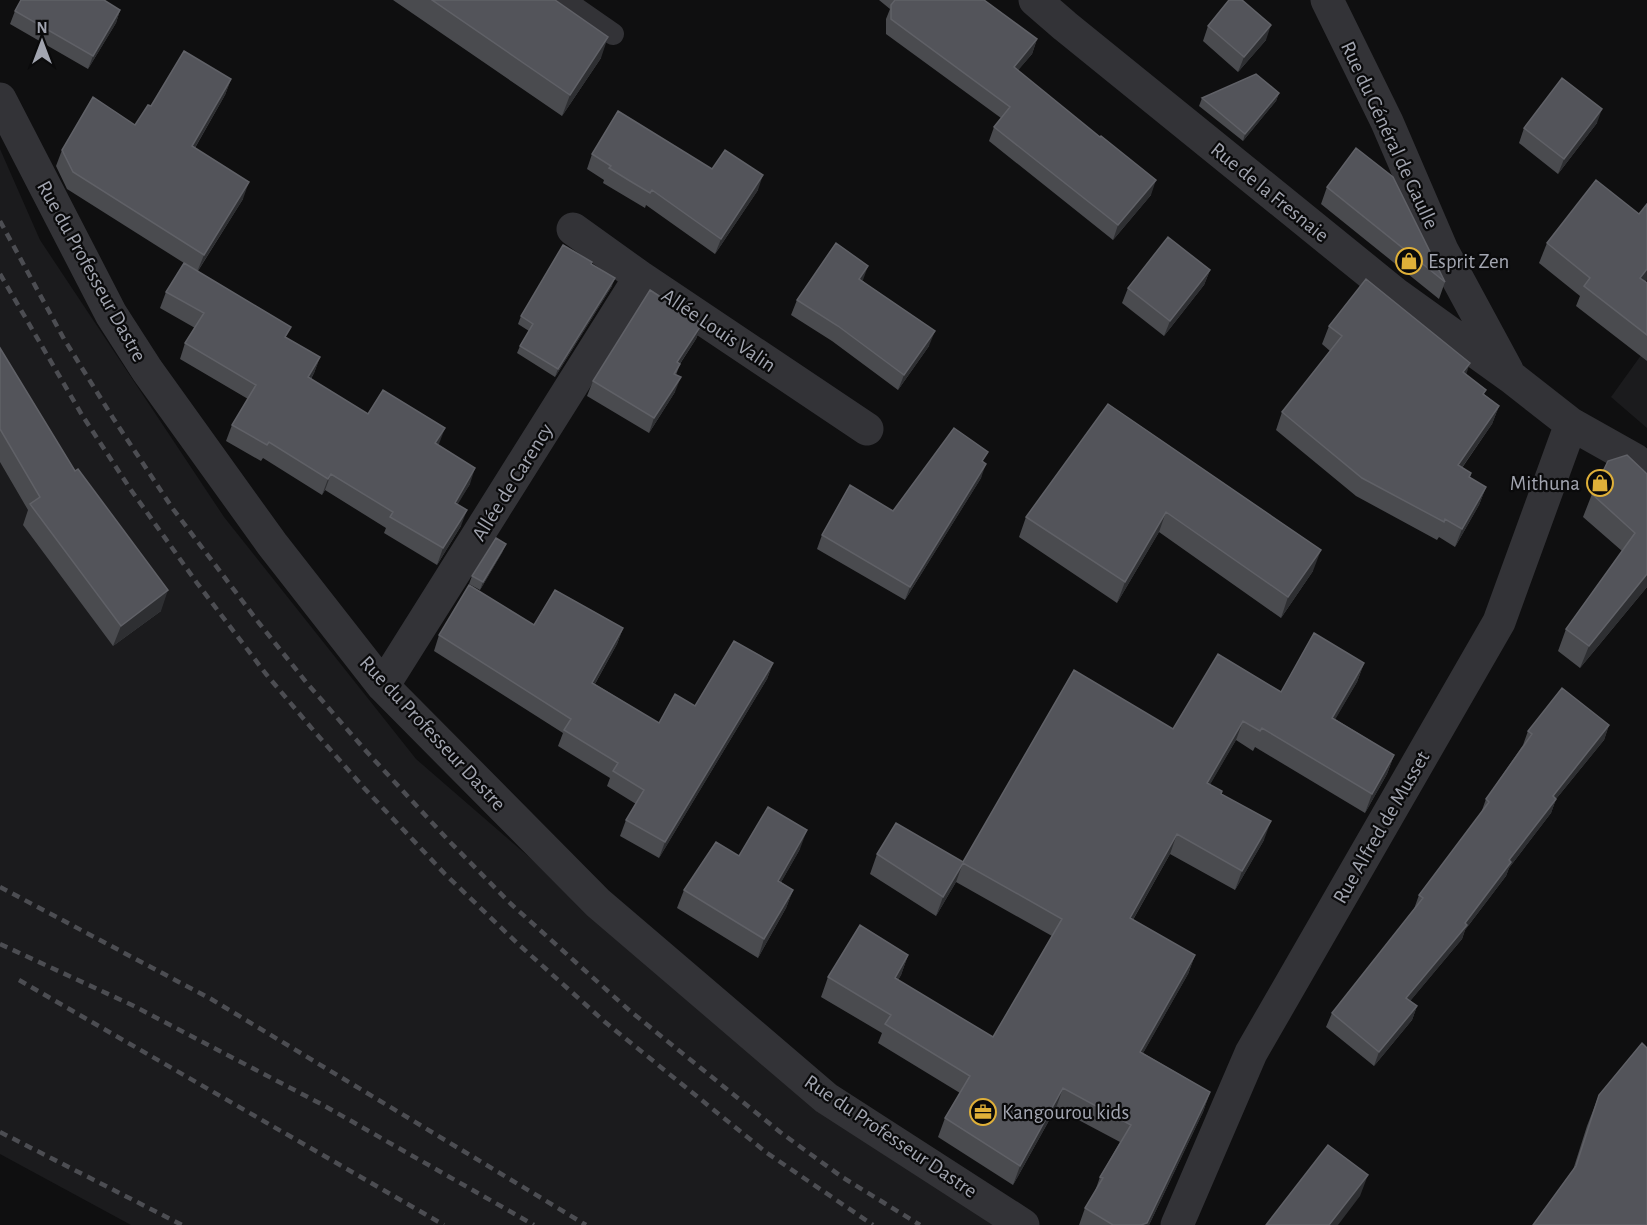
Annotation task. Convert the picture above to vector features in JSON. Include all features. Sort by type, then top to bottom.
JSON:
[{"type":"street","name":"Rue de la Fresnaie","points":[[1035,0],[1397,295],[1511,377]]},
{"type":"street","name":"Rue du Général de Gaulle","points":[[1327,0],[1387,122],[1442,250],[1511,377],[1571,424],[1635,460],[1647,470]]},
{"type":"street","name":"Rue du Professeur Dastre","points":[[0,99],[111,314],[147,370],[272,544],[383,686],[598,903],[826,1098],[1023,1225]]},
{"type":"street","name":"Allée Louis Valin","points":[[573,229],[640,277],[867,429]]},
{"type":"street","name":"Allée de Carency","points":[[383,686],[640,277]]},
{"type":"street","name":"Rue Alfred de Musset","points":[[1177,1225],[1251,1053],[1499,622],[1571,424]]},
{"type":"lane","points":[[564,0],[613,34]]},
{"type":"shaded area","points":[[0,149],[40,240],[224,517],[416,759],[778,1073],[1006,1225],[131,1225],[0,1154]]},
{"type":"shaded area","points":[[1647,347],[1647,428],[1611,397]]},
{"type":"building","points":[[21,0],[104,0],[120,10],[93,56],[15,11]]},
{"type":"building","points":[[432,0],[555,0],[608,37],[570,95]]},
{"type":"building","points":[[895,0],[984,0],[1037,39],[1014,67],[1156,180],[1118,225],[994,127],[1010,107],[891,19],[891,5]]},
{"type":"building","points":[[1229,0],[1242,0],[1271,25],[1244,57],[1208,26]]},
{"type":"building","points":[[184,51],[231,79],[192,146],[249,182],[204,255],[73,172],[62,150],[93,97],[135,125],[148,105],[151,106]]},
{"type":"building","points":[[1256,74],[1279,93],[1245,134],[1202,98]]},
{"type":"building","points":[[1562,78],[1602,109],[1564,159],[1524,128]]},
{"type":"building","points":[[618,111],[712,169],[725,150],[763,175],[721,239],[652,190],[650,193],[630,181],[592,154]]},
{"type":"building","points":[[1356,148],[1393,177],[1445,282],[1327,187]]},
{"type":"building","points":[[1596,180],[1639,214],[1647,204],[1647,269],[1640,278],[1647,283],[1647,335],[1584,286],[1590,278],[1547,243]]},
{"type":"building","points":[[1168,237],[1210,270],[1170,321],[1128,288]]},
{"type":"building","points":[[836,243],[868,266],[859,279],[935,331],[904,375],[838,326],[797,300]]},
{"type":"building","points":[[563,245],[615,278],[558,369],[520,346],[533,324],[521,316]]},
{"type":"building","points":[[184,263],[291,327],[285,337],[320,357],[308,377],[368,414],[383,390],[445,428],[435,443],[475,468],[455,503],[467,510],[443,548],[390,517],[393,512],[331,474],[328,479],[269,442],[267,445],[232,425],[256,385],[185,343],[204,313],[166,292]]},
{"type":"building","points":[[1366,279],[1470,363],[1463,372],[1486,390],[1483,394],[1499,406],[1458,465],[1471,473],[1469,477],[1486,487],[1462,529],[1445,519],[1444,522],[1362,478],[1282,412],[1342,336],[1329,326]]},
{"type":"building","points":[[650,290],[702,324],[677,362],[680,364],[674,374],[681,377],[654,418],[593,381]]},
{"type":"building","points":[[0,348],[75,471],[78,469],[168,590],[121,626],[30,504],[40,497],[0,429]]},
{"type":"building","points":[[1108,404],[1321,550],[1288,597],[1166,512],[1125,582],[1026,517]]},
{"type":"building","points":[[954,428],[988,452],[982,461],[986,464],[910,587],[822,535],[850,485],[893,511]]},
{"type":"building","points":[[1627,455],[1647,474],[1647,574],[1589,646],[1566,629],[1635,533],[1592,494],[1608,461]]},
{"type":"building","points":[[496,538],[506,544],[483,582],[472,576]]},
{"type":"building","points":[[469,585],[534,625],[555,590],[623,628],[592,683],[659,723],[675,694],[695,706],[734,641],[773,663],[665,842],[626,820],[644,790],[613,771],[618,763],[564,730],[571,719],[439,635]]},
{"type":"building","points":[[1314,633],[1364,663],[1332,718],[1394,755],[1372,794],[1262,728],[1260,731],[1243,721],[1207,783],[1222,791],[1221,794],[1271,821],[1242,871],[1177,834],[1130,918],[1195,955],[1140,1052],[1210,1092],[1147,1223],[1113,1225],[1085,1208],[1103,1178],[1100,1177],[1131,1125],[1063,1088],[1020,1166],[945,1118],[970,1076],[885,1024],[891,1015],[828,977],[860,925],[908,955],[895,978],[993,1037],[1062,919],[963,863],[943,897],[877,854],[896,823],[963,862],[1074,670],[1173,729],[1218,654],[1281,692]]},
{"type":"building","points":[[1562,688],[1609,725],[1553,796],[1556,799],[1509,860],[1511,862],[1465,923],[1467,925],[1406,998],[1417,1006],[1379,1052],[1332,1013],[1423,898],[1419,895],[1489,802],[1486,799],[1532,734],[1528,731]]},
{"type":"building","points":[[768,807],[807,830],[778,881],[793,890],[764,939],[684,890],[716,842],[739,856]]},
{"type":"building","points":[[1642,1043],[1647,1048],[1647,1225],[1533,1225],[1576,1166],[1599,1095]]},
{"type":"building","points":[[1328,1145],[1368,1175],[1329,1225],[1266,1225]]},
{"type":"railway","points":[[0,221],[64,339],[173,509],[306,682],[366,751],[511,904],[630,1011],[780,1132],[842,1177],[920,1225]]},
{"type":"railway","points":[[0,274],[82,415],[131,490],[197,583],[266,674],[365,789],[445,874],[605,1022],[767,1153],[873,1225]]},
{"type":"railway","points":[[0,887],[211,999],[586,1225]]},
{"type":"railway","points":[[0,944],[134,1006],[323,1105],[534,1225]]},
{"type":"railway","points":[[19,980],[444,1225]]},
{"type":"railway","points":[[0,1132],[182,1225]]},
{"type":"place","name":"Esprit Zen","points":[[1409,261]]},
{"type":"place","name":"Mithuna","points":[[1600,483]]},
{"type":"place","name":"Kangourou kids","points":[[983,1112]]}]
